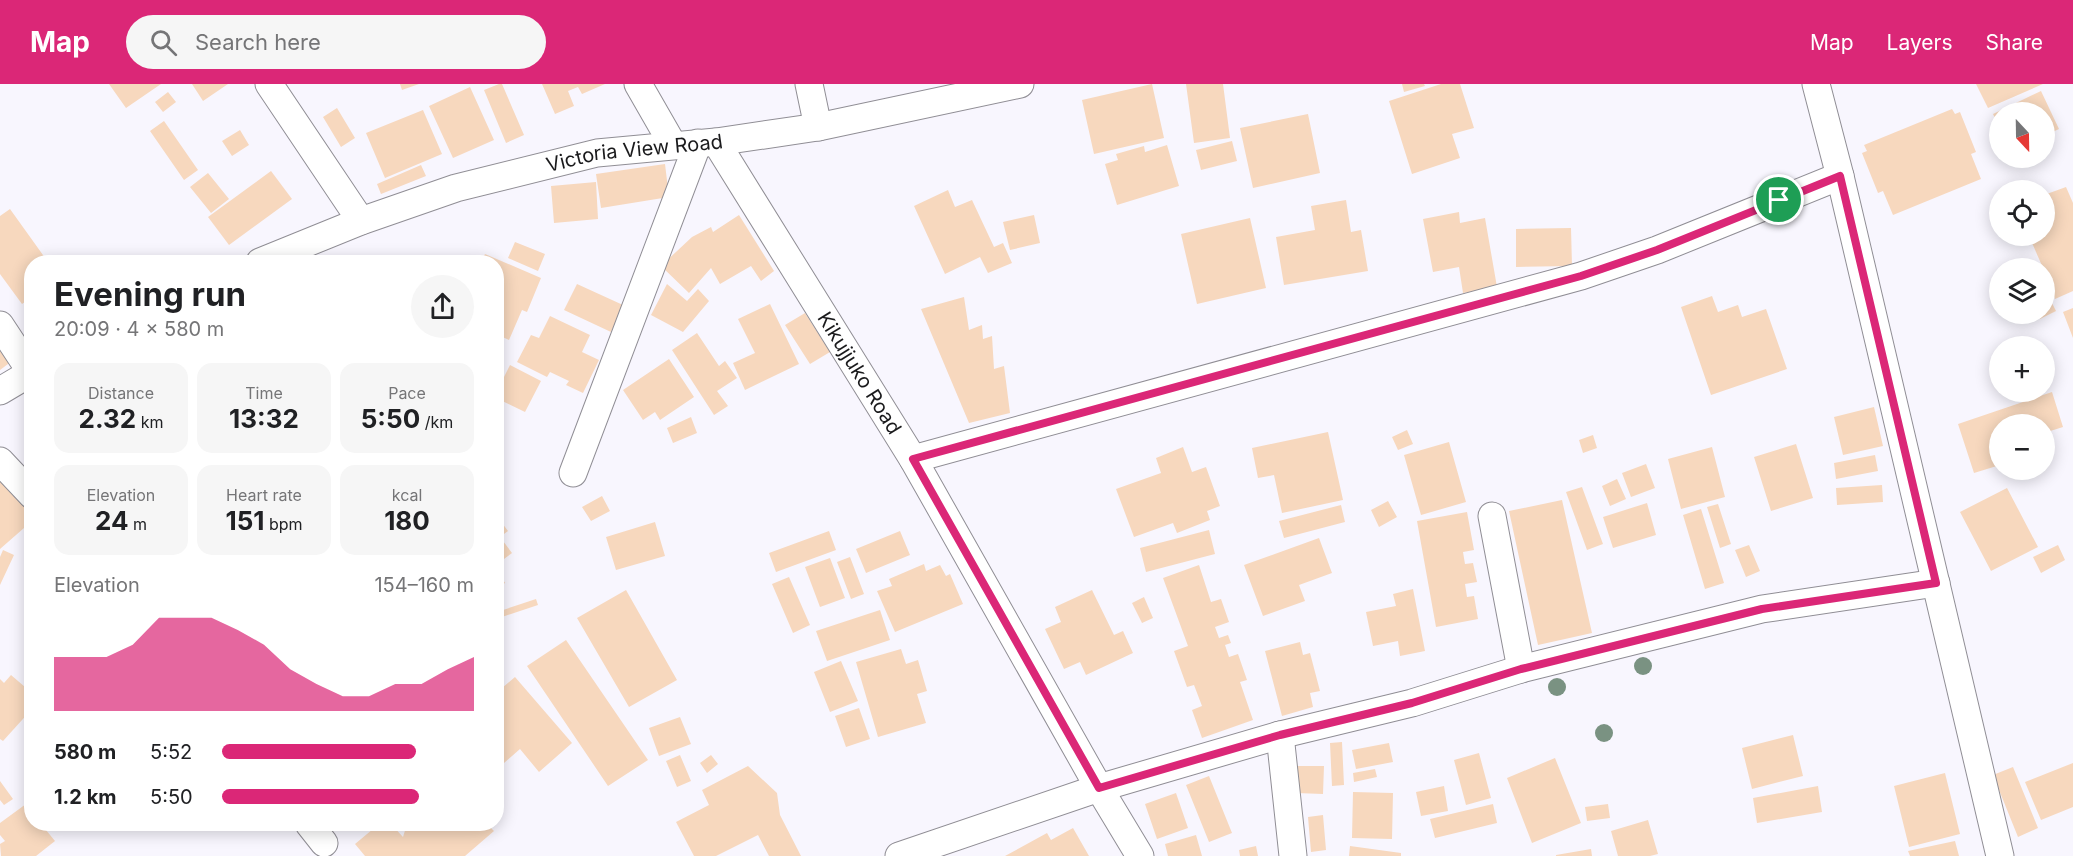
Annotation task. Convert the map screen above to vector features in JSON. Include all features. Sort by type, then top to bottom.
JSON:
[{"type":"street","points":[[269,84],[361,221]]},
{"type":"street","name":"Kikujjuko Road","points":[[638,84],[696,143],[913,459],[1099,788],[1140,856]]},
{"type":"street","points":[[809,84],[818,127]]},
{"type":"street","name":"Victoria View Road","points":[[277,255],[361,221],[456,188],[597,153],[818,127],[1020,84]]},
{"type":"street","points":[[1816,84],[1840,176],[2000,856]]},
{"type":"street","points":[[573,473],[696,143]]},
{"type":"street","points":[[913,459],[1581,276],[1657,250],[1840,176]]},
{"type":"street","points":[[0,325],[24,361]]},
{"type":"street","points":[[0,391],[24,376]]},
{"type":"street","points":[[0,460],[24,486]]},
{"type":"street","points":[[1492,516],[1521,669]]},
{"type":"street","points":[[909,854],[1099,788],[1280,735],[1412,703],[1521,669],[1762,609],[1936,583]]},
{"type":"street","points":[[1280,735],[1293,856]]},
{"type":"building","points":[[109,84],[161,84],[126,108]]},
{"type":"building","points":[[192,84],[228,84],[203,101]]},
{"type":"building","points":[[400,84],[419,84],[402,90]]},
{"type":"building","points":[[502,84],[524,135],[506,143],[484,90]]},
{"type":"building","points":[[542,84],[605,84],[582,94],[578,87],[568,91],[574,106],[555,114]]},
{"type":"building","points":[[1152,84],[1164,138],[1094,154],[1082,100]]},
{"type":"building","points":[[1186,84],[1223,84],[1230,138],[1194,143]]},
{"type":"building","points":[[1402,84],[1424,84],[1425,86],[1404,92]]},
{"type":"building","points":[[1441,84],[1460,84],[1474,128],[1452,134],[1460,158],[1412,174],[1389,101]]},
{"type":"building","points":[[1976,84],[2043,84],[2002,102],[1989,102],[1988,108]]},
{"type":"building","points":[[470,87],[494,140],[453,158],[429,106]]},
{"type":"building","points":[[2041,91],[2046,102],[2018,102]]},
{"type":"building","points":[[168,92],[176,102],[163,112],[155,102]]},
{"type":"building","points":[[337,108],[355,138],[341,147],[323,117]]},
{"type":"building","points":[[1952,109],[1955,114],[1960,112],[1976,152],[1971,154],[1981,179],[1893,215],[1883,191],[1878,193],[1862,153],[1867,151],[1864,145]]},
{"type":"building","points":[[423,110],[442,154],[385,178],[366,133]]},
{"type":"building","points":[[1308,114],[1320,173],[1253,188],[1240,128]]},
{"type":"building","points":[[164,121],[198,170],[184,180],[150,131]]},
{"type":"building","points":[[240,130],[249,145],[232,156],[222,141]]},
{"type":"building","points":[[1232,141],[1237,161],[1201,170],[1196,150]]},
{"type":"building","points":[[1167,145],[1179,186],[1117,205],[1105,164],[1118,160],[1116,154],[1144,146],[1145,152]]},
{"type":"building","points":[[665,164],[669,197],[601,208],[596,174]]},
{"type":"building","points":[[421,165],[426,176],[381,194],[377,184]]},
{"type":"building","points":[[271,171],[292,199],[229,245],[208,217]]},
{"type":"building","points":[[208,173],[229,199],[211,213],[190,187]]},
{"type":"building","points":[[596,182],[598,219],[554,223],[551,186]]},
{"type":"building","points":[[2066,187],[2073,203],[2073,291],[2055,299],[2055,258],[2039,258],[2033,246],[2055,246],[2055,191]]},
{"type":"building","points":[[948,190],[955,207],[972,200],[994,247],[1003,243],[1012,263],[988,273],[980,257],[945,274],[914,206]]},
{"type":"building","points":[[1346,200],[1351,232],[1361,230],[1368,271],[1284,285],[1276,237],[1315,230],[1311,206]]},
{"type":"building","points":[[10,209],[43,255],[24,255],[24,303],[22,304],[0,274],[0,216]]},
{"type":"building","points":[[1459,212],[1460,223],[1485,218],[1497,287],[1463,293],[1459,267],[1433,272],[1423,219]]},
{"type":"building","points":[[739,215],[774,271],[761,281],[751,266],[720,284],[711,268],[689,293],[661,266],[692,237],[711,227],[713,232]]},
{"type":"building","points":[[1034,215],[1040,243],[1010,250],[1003,222]]},
{"type":"building","points":[[1250,218],[1266,288],[1197,304],[1181,234]]},
{"type":"building","points":[[1571,228],[1572,266],[1516,267],[1516,229]]},
{"type":"building","points":[[515,242],[545,254],[538,271],[508,258]]},
{"type":"building","points":[[504,262],[541,278],[527,312],[522,310],[509,340],[504,338]]},
{"type":"building","points":[[577,284],[623,305],[611,332],[564,310]]},
{"type":"building","points":[[667,284],[687,301],[698,289],[709,301],[683,332],[651,315]]},
{"type":"building","points":[[1712,296],[1718,312],[1738,305],[1742,317],[1766,309],[1787,369],[1711,395],[1681,307]]},
{"type":"building","points":[[964,297],[969,330],[982,325],[983,339],[992,336],[994,369],[1004,366],[1010,413],[969,423],[921,309]]},
{"type":"building","points":[[770,304],[799,364],[745,390],[733,363],[755,353],[738,319]]},
{"type":"building","points":[[2073,308],[2073,338],[2063,312]]},
{"type":"building","points":[[805,313],[830,352],[810,364],[785,325]]},
{"type":"building","points":[[550,316],[590,335],[582,352],[599,360],[583,393],[566,385],[569,381],[550,372],[547,377],[517,362],[531,335],[539,338]]},
{"type":"building","points":[[697,333],[719,366],[725,361],[737,378],[717,391],[728,406],[714,415],[672,350]]},
{"type":"building","points":[[0,345],[12,361],[0,370]]},
{"type":"building","points":[[669,359],[694,397],[660,420],[655,412],[643,420],[623,390]]},
{"type":"building","points":[[510,365],[541,381],[525,412],[504,402],[504,377]]},
{"type":"building","points":[[2023,402],[2055,402],[2063,427],[2055,430],[2055,414],[1989,414],[1989,468],[1974,473],[1958,424]]},
{"type":"building","points":[[1874,407],[1883,446],[1843,455],[1834,417]]},
{"type":"building","points":[[691,417],[697,433],[673,443],[667,428]]},
{"type":"building","points":[[1407,430],[1413,444],[1398,450],[1392,437]]},
{"type":"building","points":[[1328,432],[1343,500],[1282,513],[1274,475],[1258,478],[1252,448]]},
{"type":"building","points":[[1593,435],[1597,448],[1583,453],[1579,440]]},
{"type":"building","points":[[1449,442],[1466,502],[1421,515],[1404,455]]},
{"type":"building","points":[[1796,444],[1813,498],[1771,511],[1754,457]]},
{"type":"building","points":[[1183,447],[1192,472],[1206,467],[1220,506],[1207,511],[1210,520],[1177,533],[1173,523],[1134,537],[1116,489],[1161,473],[1156,458]]},
{"type":"building","points":[[1712,447],[1725,497],[1681,509],[1668,459]]},
{"type":"building","points":[[1875,455],[1878,471],[1836,479],[1834,463]]},
{"type":"building","points":[[1646,464],[1655,488],[1631,497],[1622,473]]},
{"type":"building","points":[[0,474],[24,500],[24,528],[0,549]]},
{"type":"building","points":[[1617,479],[1626,499],[1610,506],[1602,486]]},
{"type":"building","points":[[1882,485],[1883,502],[1837,505],[1836,488]]},
{"type":"building","points":[[1582,487],[1603,544],[1587,550],[1566,492]]},
{"type":"building","points":[[2007,488],[2038,547],[1991,571],[1960,512]]},
{"type":"building","points":[[602,496],[610,511],[591,521],[582,507]]},
{"type":"building","points":[[1562,500],[1592,633],[1538,645],[1509,511]]},
{"type":"building","points":[[1388,501],[1397,517],[1379,527],[1371,510]]},
{"type":"building","points":[[1647,503],[1656,535],[1613,548],[1603,517]]},
{"type":"building","points":[[1718,504],[1731,544],[1720,548],[1707,507]]},
{"type":"building","points":[[1341,505],[1345,522],[1284,538],[1279,521]]},
{"type":"building","points":[[1701,509],[1724,583],[1705,589],[1683,515]]},
{"type":"building","points":[[1467,512],[1474,550],[1463,552],[1465,564],[1473,563],[1477,582],[1465,584],[1467,597],[1474,596],[1478,619],[1436,627],[1417,521]]},
{"type":"building","points":[[655,522],[665,556],[616,570],[606,537]]},
{"type":"building","points":[[1209,530],[1215,554],[1146,572],[1140,548]]},
{"type":"building","points":[[829,531],[836,550],[776,572],[769,553]]},
{"type":"building","points":[[900,531],[910,555],[866,573],[856,549]]},
{"type":"building","points":[[1319,538],[1332,573],[1299,585],[1305,601],[1263,616],[1244,565]]},
{"type":"building","points":[[504,542],[512,553],[504,559]]},
{"type":"building","points":[[1749,545],[1760,571],[1746,577],[1735,550]]},
{"type":"building","points":[[2058,545],[2065,560],[2041,573],[2033,557]]},
{"type":"building","points":[[3,550],[14,555],[0,585],[0,557]]},
{"type":"building","points":[[850,557],[864,594],[851,599],[837,562]]},
{"type":"building","points":[[830,558],[845,598],[820,607],[805,567]]},
{"type":"building","points":[[924,564],[926,571],[940,565],[946,576],[950,574],[963,604],[895,632],[877,591],[892,586],[889,579]]},
{"type":"building","points":[[1199,565],[1211,602],[1221,599],[1229,622],[1215,627],[1219,638],[1228,635],[1231,643],[1225,645],[1229,657],[1238,654],[1247,680],[1240,682],[1253,720],[1202,738],[1192,710],[1202,706],[1194,685],[1187,687],[1174,651],[1188,646],[1163,578]]},
{"type":"building","points":[[789,577],[810,625],[793,633],[772,584]]},
{"type":"building","points":[[1413,589],[1425,651],[1400,656],[1398,641],[1373,646],[1366,612],[1396,606],[1393,594]]},
{"type":"building","points":[[626,590],[677,680],[629,707],[577,618]]},
{"type":"building","points":[[1092,590],[1114,635],[1123,631],[1133,653],[1086,675],[1080,662],[1064,669],[1045,629],[1061,622],[1055,607]]},
{"type":"building","points":[[1144,597],[1153,618],[1142,623],[1132,603]]},
{"type":"building","points":[[536,599],[538,605],[504,616],[504,610]]},
{"type":"building","points":[[880,610],[890,640],[827,661],[816,631]]},
{"type":"building","points":[[566,640],[648,760],[608,786],[527,666]]},
{"type":"building","points":[[1300,642],[1303,655],[1310,653],[1320,691],[1310,693],[1313,707],[1282,716],[1265,651]]},
{"type":"building","points":[[901,649],[906,664],[918,660],[927,691],[917,694],[926,723],[878,737],[856,662]]},
{"type":"building","points":[[841,661],[858,701],[830,712],[814,672]]},
{"type":"building","points":[[11,675],[24,686],[24,718],[3,741],[0,739],[0,679],[4,683]]},
{"type":"building","points":[[515,677],[572,743],[539,772],[520,749],[504,763],[504,686]]},
{"type":"building","points":[[859,708],[870,739],[846,747],[835,716]]},
{"type":"building","points":[[680,717],[691,744],[659,756],[649,728]]},
{"type":"building","points":[[1793,735],[1803,776],[1752,789],[1742,748]]},
{"type":"building","points":[[1342,742],[1344,785],[1332,786],[1330,743]]},
{"type":"building","points":[[1389,743],[1393,762],[1356,769],[1352,750]]},
{"type":"building","points":[[1479,753],[1491,798],[1466,805],[1454,760]]},
{"type":"building","points":[[680,755],[691,781],[677,787],[666,761]]},
{"type":"building","points":[[711,755],[718,764],[707,773],[700,763]]},
{"type":"building","points":[[1555,758],[1581,823],[1532,843],[1507,778]]},
{"type":"building","points":[[2073,763],[2073,807],[2041,820],[2025,782]]},
{"type":"building","points":[[748,766],[777,793],[780,815],[801,856],[769,856],[758,835],[716,856],[694,856],[676,822],[709,805],[702,790]]},
{"type":"building","points":[[1296,766],[1324,766],[1323,794],[1296,793]]},
{"type":"building","points":[[2013,767],[2038,828],[2018,837],[1993,775]]},
{"type":"building","points":[[1375,769],[1377,777],[1354,782],[1353,773]]},
{"type":"building","points":[[1945,773],[1960,834],[1909,847],[1894,786]]},
{"type":"building","points":[[1209,776],[1232,833],[1209,842],[1186,785]]},
{"type":"building","points":[[0,781],[13,799],[4,805],[0,800]]},
{"type":"building","points":[[1444,786],[1448,811],[1421,816],[1416,792]]},
{"type":"building","points":[[1818,786],[1822,812],[1757,823],[1753,798]]},
{"type":"building","points":[[1353,792],[1393,793],[1392,839],[1352,838]]},
{"type":"building","points":[[1176,793],[1188,828],[1157,839],[1145,804]]},
{"type":"building","points":[[1493,804],[1497,823],[1435,838],[1430,819]]},
{"type":"building","points":[[1608,804],[1610,818],[1587,821],[1585,807]]},
{"type":"building","points":[[24,805],[24,831],[47,831],[55,841],[36,856],[1,856],[0,844],[5,841],[0,835],[0,823]]},
{"type":"building","points":[[1323,815],[1326,850],[1311,852],[1308,817]]},
{"type":"building","points":[[1648,820],[1658,854],[1618,856],[1611,831]]},
{"type":"building","points":[[1073,828],[1089,856],[1005,856],[1047,833],[1051,840]]},
{"type":"building","points":[[371,831],[397,831],[403,837],[405,831],[494,831],[465,856],[365,856],[355,844]]},
{"type":"building","points":[[1196,835],[1202,856],[1168,856],[1165,844]]},
{"type":"building","points":[[1955,841],[1959,856],[1910,856],[1908,851]]},
{"type":"building","points":[[1256,846],[1258,856],[1240,856],[1239,850]]},
{"type":"building","points":[[1350,846],[1401,853],[1401,856],[1349,856]]},
{"type":"building","points":[[1591,849],[1592,856],[1556,856],[1556,855]]},
{"type":"route","points":[[1840,176],[1936,583],[1762,609],[1521,669],[1412,703],[1280,735],[1099,788],[913,459],[1581,276],[1657,250],[1779,200],[1840,176]]}]
